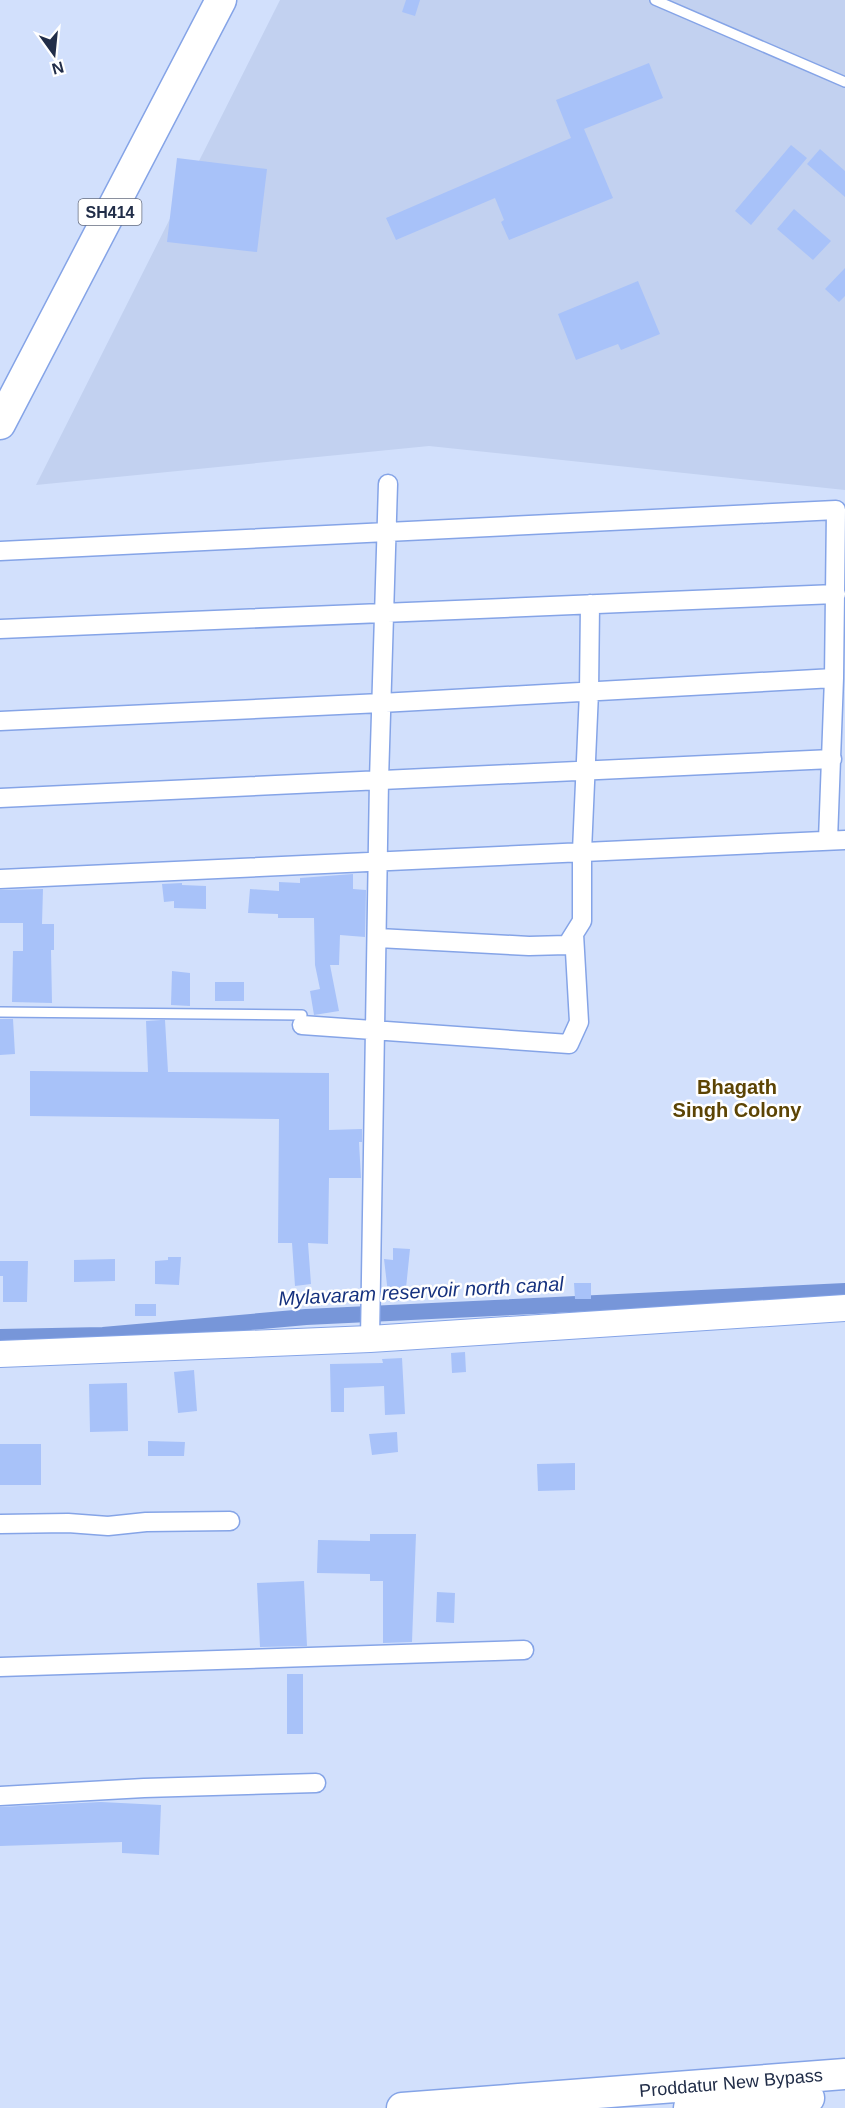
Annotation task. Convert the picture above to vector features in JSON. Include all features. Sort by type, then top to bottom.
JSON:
[{"type":"main road","name":"SH414","points":[[0,424],[220,0]]},
{"type":"main road","points":[[0,1354],[370,1339],[845,1308]]},
{"type":"main road","name":"Proddatur New Bypass","points":[[402,2108],[845,2074]]},
{"type":"main road","name":"Proddatur New Bypass","points":[[689,2108],[845,2095]]},
{"type":"street","points":[[370,1339],[379,780],[388,484]]},
{"type":"street","points":[[0,551],[836,510],[832,759],[837,840],[0,879]]},
{"type":"street","points":[[0,629],[836,594]]},
{"type":"street","points":[[378,938],[529,946],[567,945],[574,934],[582,921],[590,604]]},
{"type":"street","points":[[0,721],[834,678]]},
{"type":"street","points":[[0,798],[832,759]]},
{"type":"street","points":[[302,1020],[376,1031],[569,1044],[579,1022],[574,934]]},
{"type":"street","points":[[0,1524],[68,1523],[108,1526],[146,1522],[230,1521]]},
{"type":"street","points":[[0,1667],[524,1650]]},
{"type":"street","points":[[0,1796],[144,1788],[316,1783]]},
{"type":"lane","points":[[655,0],[845,82]]},
{"type":"lane","points":[[0,1012],[302,1020]]},
{"type":"shaded area","points":[[280,0],[845,0],[845,490],[429,446],[36,485]]},
{"type":"building","points":[[406,0],[420,0],[415,16],[402,12]]},
{"type":"building","points":[[649,63],[663,98],[584,129],[613,198],[509,240],[501,222],[504,220],[495,198],[396,240],[386,218],[571,138],[556,100]]},
{"type":"building","points":[[791,145],[807,158],[751,225],[735,211]]},
{"type":"building","points":[[820,149],[845,171],[845,197],[807,164]]},
{"type":"building","points":[[177,158],[267,169],[257,252],[167,242]]},
{"type":"building","points":[[794,209],[831,241],[813,260],[777,229]]},
{"type":"building","points":[[845,268],[845,296],[839,302],[825,289]]},
{"type":"building","points":[[638,281],[660,334],[621,350],[618,344],[576,360],[558,314]]},
{"type":"building","points":[[353,874],[353,889],[366,890],[365,937],[340,935],[339,965],[330,965],[339,1011],[314,1015],[310,991],[320,989],[315,965],[314,918],[278,918],[278,914],[248,913],[250,889],[279,891],[279,882],[300,883],[300,878]]},
{"type":"building","points":[[182,883],[182,885],[206,886],[206,909],[174,908],[174,901],[164,902],[162,884]]},
{"type":"building","points":[[43,889],[42,924],[54,924],[54,950],[51,950],[52,1003],[12,1002],[13,951],[23,951],[23,923],[0,923],[0,890]]},
{"type":"building","points":[[172,971],[190,973],[190,1006],[171,1005]]},
{"type":"building","points":[[215,982],[244,982],[244,1001],[215,1001]]},
{"type":"building","points":[[0,1019],[13,1019],[15,1054],[0,1055]]},
{"type":"building","points":[[165,1020],[168,1072],[329,1073],[329,1130],[362,1129],[362,1142],[359,1142],[361,1178],[329,1178],[328,1244],[308,1243],[311,1284],[295,1286],[292,1243],[278,1243],[279,1119],[30,1116],[30,1071],[148,1072],[146,1021]]},
{"type":"building","points":[[393,1248],[410,1249],[406,1288],[408,1288],[408,1300],[389,1302],[384,1259],[393,1260]]},
{"type":"building","points":[[168,1257],[181,1257],[179,1285],[155,1284],[155,1261],[168,1260]]},
{"type":"building","points":[[115,1259],[115,1281],[74,1282],[74,1260]]},
{"type":"building","points":[[0,1261],[28,1261],[27,1302],[3,1302],[3,1276],[0,1276]]},
{"type":"building","points":[[574,1283],[591,1283],[591,1299],[575,1299]]},
{"type":"building","points":[[135,1304],[156,1304],[156,1316],[135,1316]]},
{"type":"building","points":[[465,1352],[466,1372],[452,1373],[451,1353]]},
{"type":"building","points":[[402,1358],[405,1414],[385,1415],[384,1386],[344,1388],[344,1412],[331,1412],[330,1364],[383,1363],[382,1359]]},
{"type":"building","points":[[194,1370],[197,1411],[178,1413],[174,1372]]},
{"type":"building","points":[[127,1383],[128,1431],[90,1432],[89,1384]]},
{"type":"building","points":[[397,1432],[398,1452],[372,1455],[369,1434]]},
{"type":"building","points":[[148,1441],[185,1442],[184,1456],[148,1456]]},
{"type":"building","points":[[0,1444],[41,1444],[41,1485],[0,1485]]},
{"type":"building","points":[[575,1463],[575,1490],[538,1491],[537,1464]]},
{"type":"building","points":[[370,1534],[416,1534],[412,1642],[383,1643],[383,1581],[370,1581],[370,1574],[317,1573],[318,1540],[370,1541]]},
{"type":"building","points":[[304,1581],[307,1646],[260,1647],[257,1583]]},
{"type":"building","points":[[437,1592],[455,1593],[454,1623],[436,1622]]},
{"type":"building","points":[[287,1674],[303,1674],[303,1734],[287,1734]]},
{"type":"building","points":[[101,1802],[161,1805],[159,1855],[122,1853],[122,1842],[0,1846],[0,1807]]},
{"type":"waterway","name":"Mylavaram reservoir north canal","points":[[0,1337],[103,1335],[306,1317],[845,1291]]},
{"type":"district","name":"Bhagath Singh Colony","points":[[737,1098]]}]
